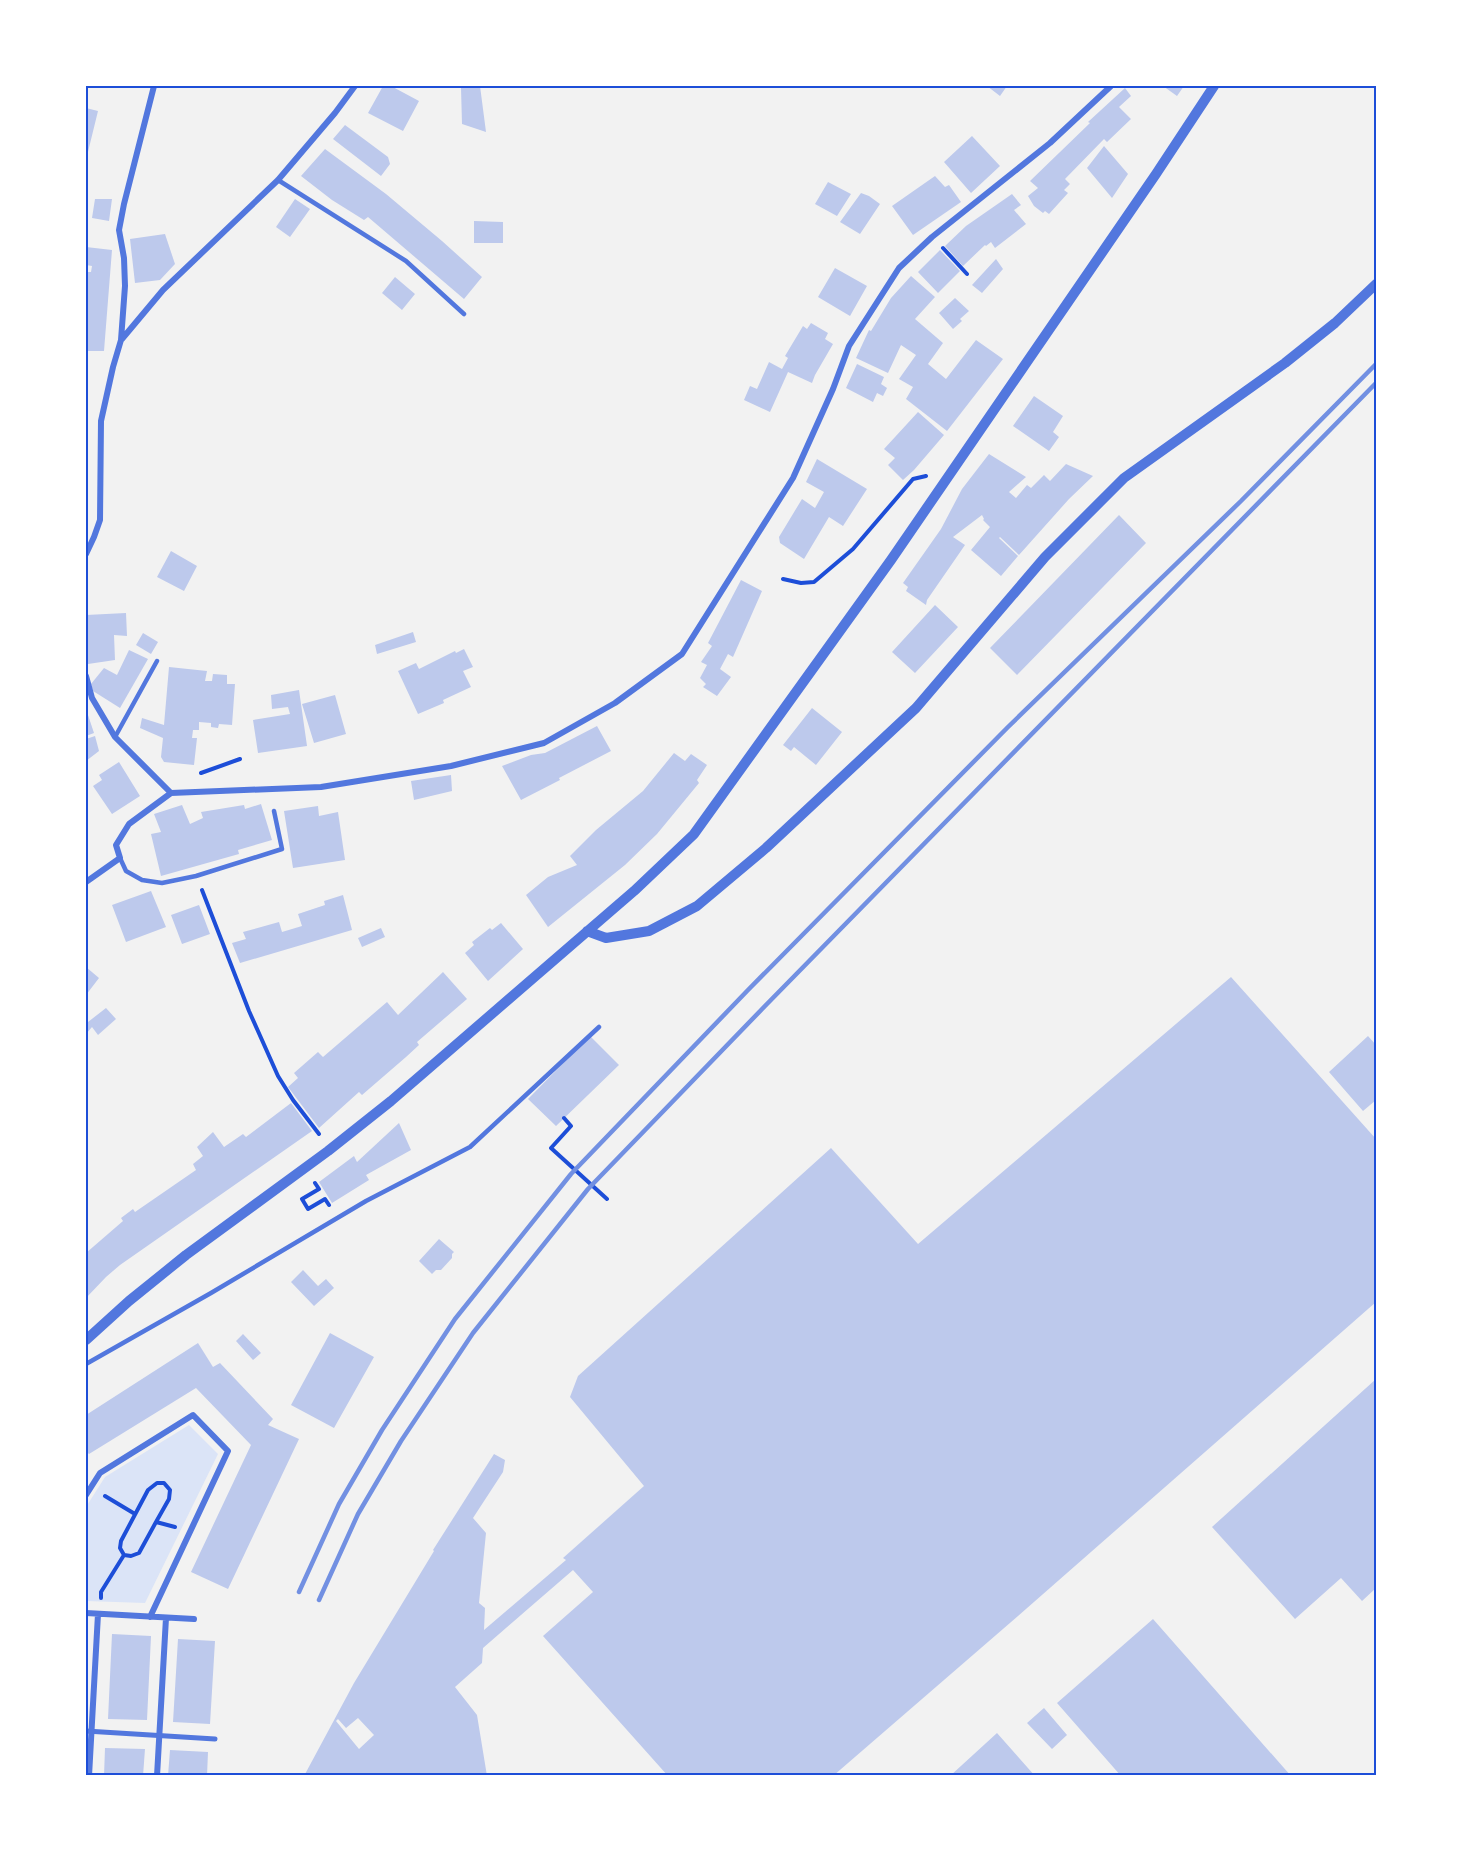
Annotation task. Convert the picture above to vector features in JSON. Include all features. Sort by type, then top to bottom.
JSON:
[{"type":"street","points":[[86,554],[100,520],[102,421],[121,340],[125,286],[124,258],[119,230],[154,86]]},
{"type":"street","points":[[121,340],[163,290],[278,180],[355,86]]},
{"type":"street","points":[[86,882],[120,858],[116,845],[129,824],[171,793],[321,788],[451,766],[544,742],[615,703],[682,654],[793,478],[833,389],[849,346],[899,268],[932,237],[1050,143],[1111,86]]},
{"type":"street","points":[[86,1340],[129,1301],[186,1255],[331,1149],[391,1101],[634,891],[694,834],[834,641],[1156,174],[1214,86]]},
{"type":"street","points":[[587,931],[606,938],[649,931],[697,906],[766,848],[916,708],[1045,556],[1124,478],[1285,363],[1335,323],[1377,284]]},
{"type":"street","points":[[86,675],[92,698],[115,737],[171,793]]},
{"type":"street","points":[[86,1495],[100,1473],[193,1415],[228,1451],[150,1617]]},
{"type":"street","points":[[86,1613],[194,1619]]},
{"type":"street","points":[[89,1776],[88,1731],[98,1614]]},
{"type":"street","points":[[157,1776],[166,1618]]},
{"type":"street","points":[[88,1731],[215,1739]]},
{"type":"lane","points":[[278,180],[406,261],[464,314]]},
{"type":"lane","points":[[115,737],[158,661]]},
{"type":"lane","points":[[120,858],[126,871],[142,880],[162,883],[196,876],[282,849],[274,811]]},
{"type":"lane","points":[[86,1364],[366,1201],[470,1148],[599,1027]]},
{"type":"path","points":[[932,237],[967,274]]},
{"type":"path","points":[[783,579],[801,584],[814,582],[853,549],[913,479],[953,469]]},
{"type":"path","points":[[196,876],[249,1011],[278,1076],[293,1100],[331,1149]]},
{"type":"path","points":[[564,1118],[571,1126],[551,1148],[607,1199]]},
{"type":"path","points":[[319,1189],[302,1199],[308,1209],[325,1199]]},
{"type":"path","points":[[157,1483],[164,1483],[170,1490],[169,1499],[139,1553],[131,1556],[124,1555],[120,1548],[121,1540],[148,1490],[157,1483]]},
{"type":"path","points":[[91,1487],[135,1514]]},
{"type":"path","points":[[156,1522],[190,1532]]},
{"type":"path","points":[[98,1614],[102,1592],[124,1555]]},
{"type":"shaded area","points":[[189,1425],[218,1454],[145,1603],[86,1601],[86,1507],[105,1477]]},
{"type":"building","points":[[383,86],[391,86],[419,101],[403,131],[368,113]]},
{"type":"building","points":[[480,86],[486,132],[462,124],[461,88]]},
{"type":"building","points":[[987,86],[1007,86],[1000,96]]},
{"type":"building","points":[[1163,86],[1184,86],[1177,96]]},
{"type":"building","points":[[1125,88],[1131,96],[1119,107],[1131,119],[1107,142],[1104,139],[1065,179],[1070,184],[1064,190],[1068,193],[1049,214],[1045,211],[1043,213],[1034,206],[1028,196],[1038,188],[1030,181]]},
{"type":"building","points":[[86,108],[98,111],[86,160]]},
{"type":"building","points":[[345,125],[388,157],[390,164],[381,176],[333,139]]},
{"type":"building","points":[[972,136],[1000,166],[971,193],[944,162]]},
{"type":"building","points":[[1104,146],[1128,174],[1112,198],[1087,168]]},
{"type":"building","points":[[325,149],[386,194],[482,277],[464,299],[368,217],[364,220],[332,200],[301,176]]},
{"type":"building","points":[[935,176],[945,187],[949,185],[961,202],[913,235],[892,206]]},
{"type":"building","points":[[828,182],[851,194],[837,216],[815,204]]},
{"type":"building","points":[[861,193],[880,204],[860,234],[840,222]]},
{"type":"building","points":[[1012,194],[1021,205],[1014,210],[1026,224],[995,248],[991,242],[985,245],[963,266],[945,246],[966,226]]},
{"type":"building","points":[[95,199],[112,199],[109,221],[92,218]]},
{"type":"building","points":[[295,199],[310,209],[290,237],[276,227]]},
{"type":"building","points":[[474,221],[503,222],[503,243],[474,243]]},
{"type":"building","points":[[165,234],[175,264],[160,280],[135,283],[130,239]]},
{"type":"building","points":[[86,247],[112,250],[104,351],[86,351],[86,272],[91,272],[92,266],[86,265]]},
{"type":"building","points":[[940,250],[960,271],[938,293],[918,272]]},
{"type":"building","points":[[996,259],[1003,269],[982,293],[972,285]]},
{"type":"building","points":[[835,268],[867,286],[850,316],[818,297]]},
{"type":"building","points":[[911,276],[935,297],[915,319],[943,343],[928,364],[946,379],[976,340],[1003,359],[947,431],[906,399],[913,387],[899,379],[916,355],[901,345],[888,373],[856,358],[869,330],[871,331],[891,298]]},
{"type":"building","points":[[395,277],[415,294],[402,310],[382,293]]},
{"type":"building","points":[[955,298],[969,311],[953,329],[939,313]]},
{"type":"building","points":[[811,323],[828,333],[825,339],[833,344],[812,383],[788,372],[770,412],[744,400],[750,386],[757,389],[769,362],[782,369],[788,358],[785,356],[803,326],[807,329]]},
{"type":"building","points":[[857,364],[884,377],[881,384],[887,388],[883,396],[877,393],[873,402],[846,388]]},
{"type":"building","points":[[1034,396],[1063,416],[1053,432],[1059,437],[1049,451],[1013,426]]},
{"type":"building","points":[[918,412],[944,435],[903,480],[888,465],[895,458],[884,449]]},
{"type":"building","points":[[989,454],[1026,477],[1009,492],[1016,498],[1027,485],[1031,488],[1044,475],[1050,481],[1066,464],[1093,476],[1019,555],[999,538],[1018,556],[1001,576],[971,550],[990,527],[983,520],[982,515],[953,537],[965,545],[927,600],[926,605],[906,591],[908,587],[903,583],[941,529],[962,489]]},
{"type":"building","points":[[817,459],[867,489],[843,526],[829,517],[804,559],[780,543],[779,537],[802,499],[815,508],[824,492],[806,482]]},
{"type":"building","points":[[1119,515],[1146,543],[1017,675],[990,648]]},
{"type":"building","points":[[171,551],[197,566],[184,591],[157,577]]},
{"type":"building","points":[[741,580],[762,591],[733,657],[728,654],[720,669],[731,677],[717,696],[703,687],[706,684],[700,678],[707,665],[701,662],[712,646],[708,643]]},
{"type":"building","points":[[935,605],[958,627],[915,673],[892,652]]},
{"type":"building","points":[[126,613],[127,636],[114,635],[115,660],[88,664],[86,615]]},
{"type":"building","points":[[413,632],[416,642],[377,654],[375,645]]},
{"type":"building","points":[[143,633],[158,642],[151,654],[136,645]]},
{"type":"building","points":[[464,649],[473,667],[463,671],[471,687],[443,700],[444,703],[418,714],[398,671],[416,663],[419,669],[455,651],[456,653]]},
{"type":"building","points":[[129,650],[148,659],[120,708],[93,691],[91,684],[104,668],[117,675]]},
{"type":"building","points":[[169,667],[207,671],[205,681],[212,681],[213,674],[227,675],[227,684],[235,684],[232,725],[219,724],[218,728],[211,727],[211,723],[199,722],[199,730],[193,730],[192,738],[197,738],[194,765],[164,762],[161,757],[163,738],[140,728],[142,718],[164,725]]},
{"type":"building","points":[[299,690],[307,746],[258,753],[253,720],[290,714],[288,707],[272,709],[271,695]]},
{"type":"building","points":[[335,695],[346,734],[314,743],[302,704]]},
{"type":"building","points":[[812,708],[842,732],[816,765],[794,747],[791,751],[783,745]]},
{"type":"building","points":[[86,709],[94,733],[86,736]]},
{"type":"building","points":[[597,726],[611,751],[521,800],[502,766],[531,755],[545,753]]},
{"type":"building","points":[[95,736],[99,751],[86,761],[86,739]]},
{"type":"building","points":[[674,753],[685,761],[691,754],[707,765],[697,780],[699,783],[657,834],[625,865],[548,927],[526,895],[548,877],[577,865],[570,856],[596,830],[643,791]]},
{"type":"building","points":[[119,762],[140,796],[112,814],[93,786],[102,780],[99,775]]},
{"type":"building","points":[[451,775],[452,791],[414,800],[411,781]]},
{"type":"building","points":[[261,804],[272,840],[238,850],[239,854],[161,876],[151,834],[161,832],[154,814],[182,805],[190,824],[203,818],[201,812],[244,805],[245,809]]},
{"type":"building","points":[[318,806],[319,816],[338,812],[345,860],[293,868],[284,811]]},
{"type":"building","points":[[151,891],[166,927],[126,942],[112,905]]},
{"type":"building","points":[[343,895],[352,930],[240,963],[232,943],[246,939],[243,932],[279,922],[282,932],[302,926],[298,914],[325,905],[324,901]]},
{"type":"building","points":[[199,905],[210,934],[182,944],[171,915]]},
{"type":"building","points":[[501,923],[523,949],[488,981],[465,953],[474,945],[472,942],[490,928],[492,930]]},
{"type":"building","points":[[381,928],[385,937],[362,947],[358,938]]},
{"type":"building","points":[[86,967],[99,978],[86,995]]},
{"type":"building","points":[[443,972],[467,999],[417,1042],[419,1045],[406,1057],[362,1095],[359,1092],[319,1128],[288,1087],[298,1078],[294,1073],[318,1052],[323,1057],[387,1002],[398,1015]]},
{"type":"building","points":[[1231,977],[1376,1139],[1376,1302],[833,1776],[668,1776],[543,1636],[593,1592],[573,1570],[483,1648],[482,1663],[455,1687],[477,1715],[487,1776],[304,1776],[354,1683],[433,1550],[494,1454],[505,1460],[503,1472],[473,1518],[486,1533],[479,1603],[485,1608],[484,1630],[566,1560],[563,1558],[644,1486],[570,1397],[578,1376],[831,1148],[918,1244]],"holes":[[[358,1718],[374,1735],[359,1749],[336,1721],[338,1719],[346,1728]]]},
{"type":"building","points":[[106,1008],[116,1019],[98,1035],[92,1027],[86,1034],[86,1020],[88,1022]]},
{"type":"building","points":[[590,1036],[619,1065],[556,1126],[528,1099]]},
{"type":"building","points":[[1368,1036],[1376,1045],[1376,1100],[1363,1111],[1329,1072]]},
{"type":"building","points":[[291,1103],[312,1131],[120,1265],[86,1298],[86,1253],[123,1221],[121,1218],[133,1209],[135,1212],[196,1170],[193,1164],[203,1156],[197,1147],[213,1132],[224,1147],[243,1134],[246,1137]]},
{"type":"building","points":[[399,1123],[411,1150],[366,1175],[369,1180],[332,1203],[319,1182],[354,1156],[357,1162]]},
{"type":"building","points":[[439,1239],[454,1252],[452,1258],[441,1270],[436,1270],[432,1274],[419,1261]]},
{"type":"building","points":[[303,1270],[318,1286],[326,1279],[334,1288],[314,1306],[291,1282]]},
{"type":"building","points":[[330,1333],[374,1357],[334,1428],[291,1405]]},
{"type":"building","points":[[243,1334],[261,1353],[253,1360],[236,1341]]},
{"type":"building","points":[[198,1343],[213,1367],[220,1363],[273,1419],[268,1425],[299,1439],[228,1589],[191,1572],[251,1445],[196,1388],[89,1454],[86,1451],[86,1415]]},
{"type":"building","points":[[1376,1379],[1376,1588],[1362,1601],[1341,1578],[1295,1619],[1212,1527]]},
{"type":"building","points":[[1153,1619],[1291,1776],[1121,1776],[1057,1703]]},
{"type":"building","points":[[112,1634],[151,1636],[147,1720],[108,1719]]},
{"type":"building","points":[[178,1639],[215,1641],[210,1724],[173,1722]]},
{"type":"building","points":[[1044,1708],[1067,1735],[1052,1749],[1027,1723]]},
{"type":"building","points":[[997,1733],[1035,1776],[950,1776]]},
{"type":"building","points":[[105,1748],[145,1749],[143,1776],[104,1776]]},
{"type":"building","points":[[170,1750],[208,1752],[207,1776],[168,1776]]},
{"type":"railway","points":[[299,1592],[339,1504],[382,1430],[455,1319],[571,1174],[748,990],[1008,727],[1241,501],[1376,364]]},
{"type":"railway","points":[[319,1600],[358,1514],[401,1441],[473,1333],[588,1189],[1376,383]]}]
